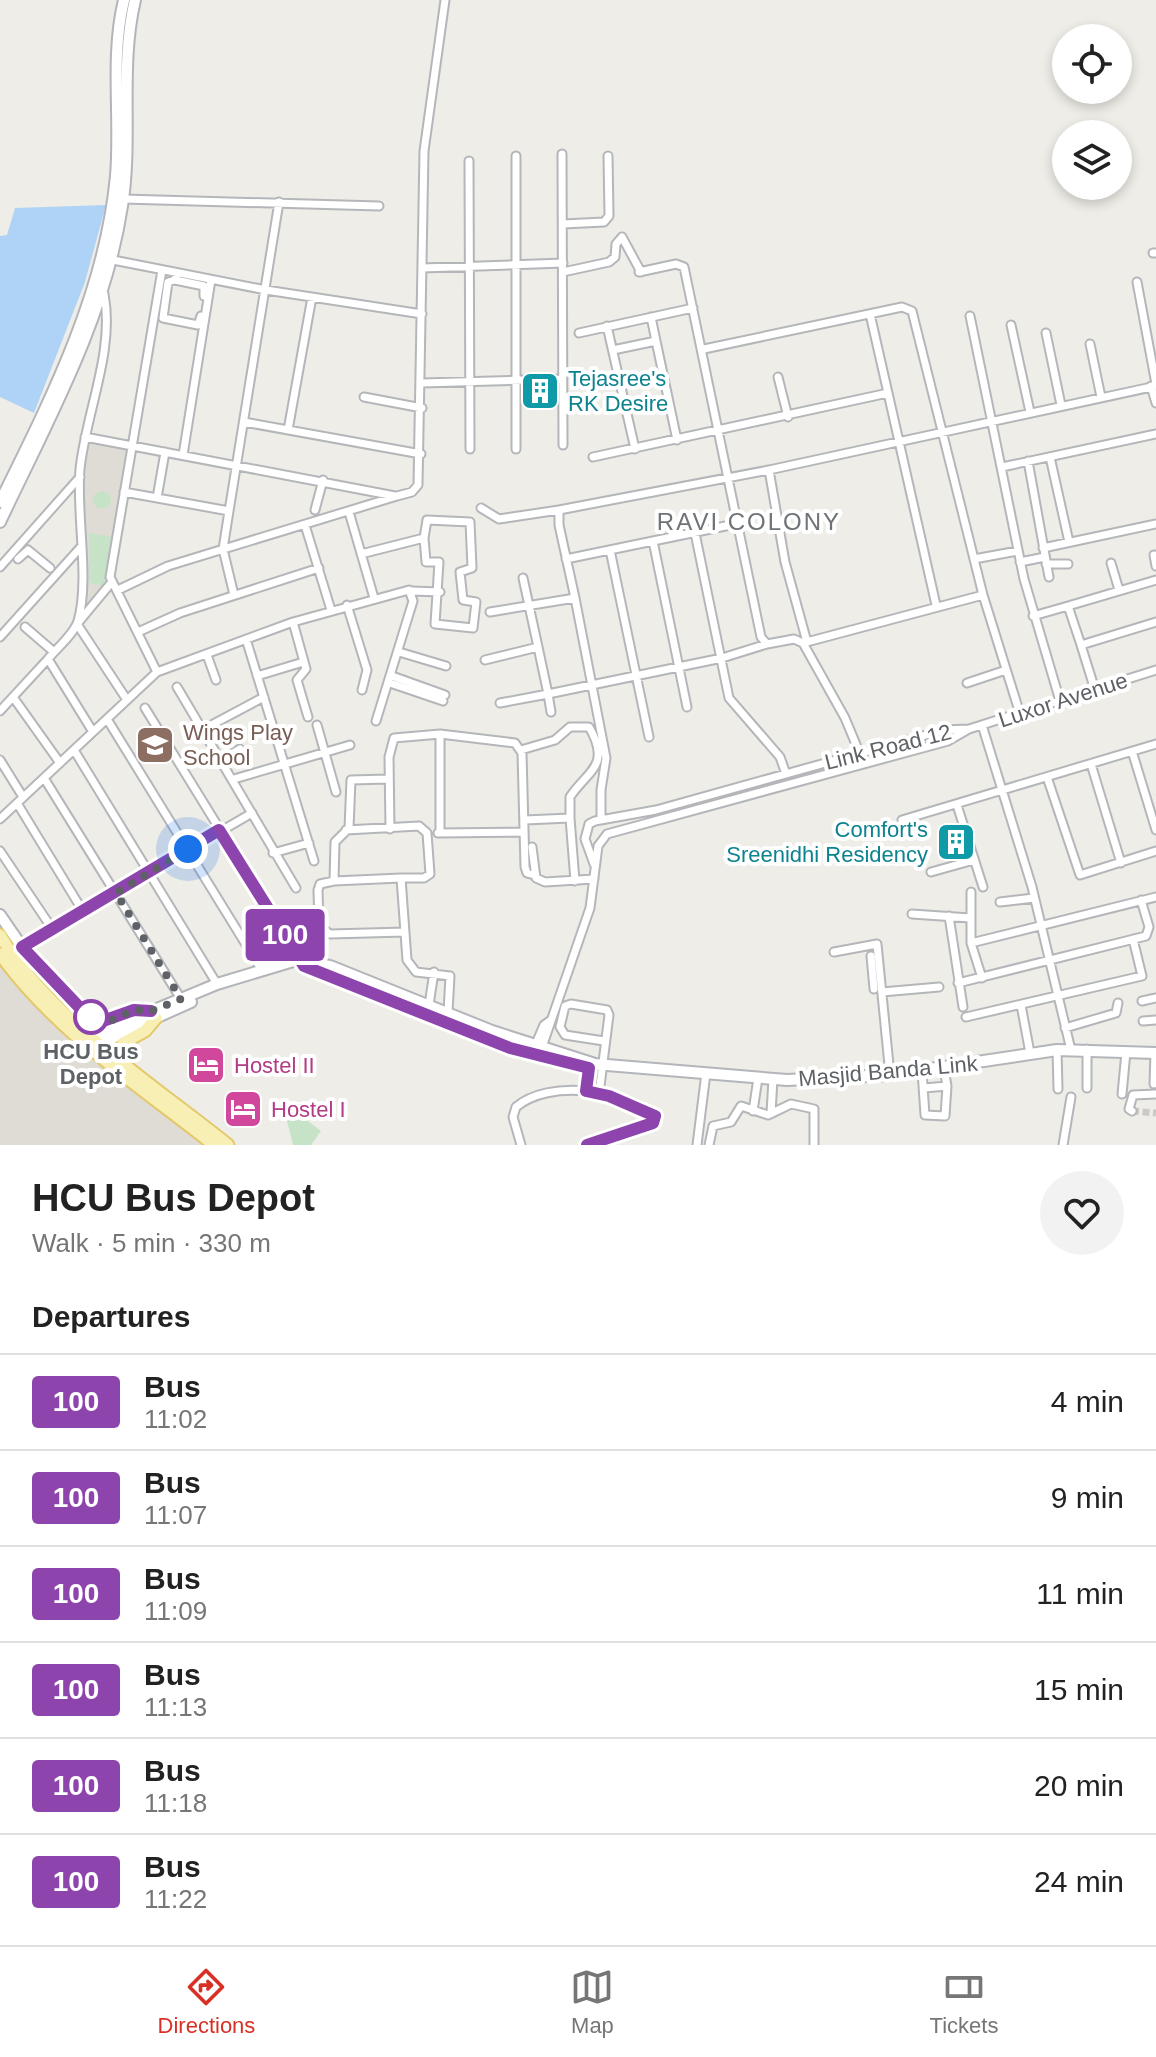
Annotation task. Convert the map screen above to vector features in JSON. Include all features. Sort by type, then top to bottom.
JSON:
[{"type":"main road","points":[[0,502],[99,292],[116,175],[117,44],[124,0]]},
{"type":"main road","points":[[0,522],[113,260],[123,199],[128,45],[135,0]]},
{"type":"main road","points":[[0,915],[11,951],[100,1022],[134,1010],[154,1014],[302,962]]},
{"type":"main road","points":[[0,935],[34,994],[214,1145]]},
{"type":"main road","points":[[95,1045],[181,999],[217,984],[261,969],[302,962],[448,1012],[538,1051]]},
{"type":"main road","points":[[337,973],[538,1051],[596,1066]]},
{"type":"main road","points":[[124,1062],[123,1043],[145,1031],[154,1014]]},
{"type":"main road","points":[[95,1045],[124,1062],[228,1145]]},
{"type":"main road","name":"Masjid Banda Link","points":[[538,1051],[574,1057],[596,1066],[773,1079],[890,1075],[1057,1050],[1156,1052]]},
{"type":"street","points":[[118,590],[168,566],[412,492],[418,485],[422,408],[424,151],[445,0]]},
{"type":"street","points":[[562,154],[563,445]]},
{"type":"street","points":[[516,156],[516,449]]},
{"type":"street","points":[[563,224],[604,222],[609,216],[608,156]]},
{"type":"street","points":[[469,161],[470,449]]},
{"type":"street","points":[[123,199],[379,206]]},
{"type":"street","points":[[234,595],[223,549],[279,202]]},
{"type":"street","points":[[422,268],[516,265],[563,268],[609,262],[615,257],[616,244],[622,237],[640,272],[676,264],[684,267],[704,349],[761,637],[767,644]]},
{"type":"street","points":[[113,260],[197,281],[211,280],[422,314]]},
{"type":"street","points":[[0,711],[111,583],[162,270]]},
{"type":"street","points":[[176,276],[168,282],[162,317],[198,325],[206,289],[197,281]]},
{"type":"street","points":[[183,455],[211,280]]},
{"type":"street","points":[[1137,282],[1156,403]]},
{"type":"street","points":[[99,292],[106,307],[101,361],[80,477],[77,624],[127,700]]},
{"type":"street","points":[[288,430],[312,297]]},
{"type":"street","points":[[704,349],[902,307],[912,311],[983,595],[1020,714]]},
{"type":"street","points":[[579,333],[693,308]]},
{"type":"street","points":[[870,314],[936,605]]},
{"type":"street","points":[[970,316],[1020,562],[1033,616],[1060,701]]},
{"type":"street","points":[[651,317],[677,440]]},
{"type":"street","points":[[1011,325],[1030,412]]},
{"type":"street","points":[[607,326],[635,449]]},
{"type":"street","points":[[1046,333],[1061,405]]},
{"type":"street","points":[[613,350],[656,341]]},
{"type":"street","points":[[1090,344],[1101,397]]},
{"type":"street","points":[[778,377],[788,417]]},
{"type":"street","points":[[422,383],[562,379]]},
{"type":"street","points":[[481,508],[499,519],[559,510],[769,470],[1154,385]]},
{"type":"street","points":[[593,457],[721,432],[888,393]]},
{"type":"street","points":[[364,397],[422,408]]},
{"type":"street","points":[[244,422],[421,454]]},
{"type":"street","points":[[1002,467],[1156,434]]},
{"type":"street","points":[[85,437],[397,496]]},
{"type":"street","points":[[157,498],[165,452]]},
{"type":"street","points":[[1050,457],[1069,542]]},
{"type":"street","points":[[1028,461],[1049,577]]},
{"type":"street","points":[[769,470],[785,562],[805,643],[845,718],[860,754]]},
{"type":"street","points":[[17,555],[21,543],[80,477]]},
{"type":"street","points":[[315,510],[323,480]]},
{"type":"street","points":[[124,492],[229,511]]},
{"type":"street","points":[[559,510],[606,758],[601,787],[601,820]]},
{"type":"street","points":[[349,512],[374,598]]},
{"type":"street","points":[[427,520],[472,525],[472,568],[460,572],[460,596],[463,600],[476,602],[475,625],[437,625],[439,562],[426,562],[424,538],[427,520]]},
{"type":"street","points":[[566,559],[740,523]]},
{"type":"street","points":[[1020,562],[1045,556],[1069,542],[1156,524]]},
{"type":"street","points":[[305,525],[331,610]]},
{"type":"street","points":[[695,533],[729,698],[780,757],[786,774]]},
{"type":"street","points":[[361,554],[424,538]]},
{"type":"street","points":[[653,541],[687,707]]},
{"type":"street","points":[[21,543],[50,568]]},
{"type":"street","points":[[0,637],[80,548]]},
{"type":"street","points":[[0,567],[28,550]]},
{"type":"street","points":[[610,550],[649,737]]},
{"type":"street","points":[[974,559],[1018,551]]},
{"type":"street","points":[[1154,555],[1156,566]]},
{"type":"street","points":[[1045,556],[1057,567],[1068,564]]},
{"type":"street","points":[[1111,563],[1119,590]]},
{"type":"street","points":[[138,632],[180,613],[319,568]]},
{"type":"street","points":[[523,578],[551,712]]},
{"type":"street","points":[[1033,616],[1156,580]]},
{"type":"street","points":[[111,583],[118,590],[157,672]]},
{"type":"street","points":[[0,819],[157,672],[347,605],[374,598],[439,592]]},
{"type":"street","points":[[376,721],[391,680],[413,593]]},
{"type":"street","points":[[500,703],[722,658],[767,644],[794,639],[805,643],[936,605],[983,595]]},
{"type":"street","points":[[490,612],[530,608],[575,598]]},
{"type":"street","points":[[347,605],[367,670],[362,690]]},
{"type":"street","points":[[1068,606],[1095,690]]},
{"type":"street","points":[[293,622],[306,671],[297,680],[308,717]]},
{"type":"street","points":[[1081,645],[1156,622]]},
{"type":"street","points":[[25,627],[54,652]]},
{"type":"street","points":[[246,639],[314,861]]},
{"type":"street","points":[[485,660],[538,647]]},
{"type":"street","points":[[399,652],[446,666]]},
{"type":"street","points":[[207,655],[216,680]]},
{"type":"street","points":[[48,659],[93,732]]},
{"type":"street","points":[[257,676],[300,663]]},
{"type":"street","points":[[967,683],[1006,670]]},
{"type":"street","name":"Luxor Avenue","points":[[969,729],[1156,672]]},
{"type":"street","points":[[391,680],[444,698]]},
{"type":"street","points":[[177,687],[296,888]]},
{"type":"street","points":[[13,697],[60,763]]},
{"type":"street","points":[[202,730],[264,697]]},
{"type":"street","points":[[145,708],[302,962]]},
{"type":"street","points":[[107,719],[261,969]]},
{"type":"street","points":[[317,725],[336,792]]},
{"type":"street","points":[[521,750],[555,740],[570,727],[584,725],[595,742],[594,770],[570,797],[575,881]]},
{"type":"street","points":[[982,725],[1034,898],[1071,1050]]},
{"type":"street","name":"Link Road 12","points":[[595,866],[587,848],[586,831],[589,824],[656,810],[944,730],[969,729]]},
{"type":"street","name":"Link Road 12","points":[[538,1051],[544,1025],[551,1020],[590,908],[595,866],[601,840],[607,834],[948,741],[969,729]]},
{"type":"street","points":[[440,734],[440,833]]},
{"type":"street","points":[[390,829],[388,779],[394,738],[440,734],[515,743],[521,750],[526,871],[545,882],[594,879]]},
{"type":"street","points":[[902,820],[1156,744]]},
{"type":"street","points":[[234,779],[350,745]]},
{"type":"street","points":[[222,760],[240,749]]},
{"type":"street","points":[[74,750],[217,984]]},
{"type":"street","points":[[1132,751],[1156,830]]},
{"type":"street","points":[[0,760],[84,913]]},
{"type":"street","points":[[1091,764],[1121,863]]},
{"type":"street","points":[[594,770],[604,775]]},
{"type":"street","points":[[1047,777],[1080,875],[1156,851]]},
{"type":"street","points":[[44,778],[181,999]]},
{"type":"street","points":[[334,881],[335,842],[346,830],[351,780],[388,779]]},
{"type":"street","points":[[586,780],[601,787]]},
{"type":"street","points":[[957,805],[983,887]]},
{"type":"street","points":[[11,951],[84,913],[252,813]]},
{"type":"street","points":[[525,820],[570,818]]},
{"type":"street","points":[[346,830],[419,826],[427,833],[524,832]]},
{"type":"street","points":[[405,932],[322,932],[319,926],[318,890],[320,884],[334,881],[424,878],[430,874],[427,833]]},
{"type":"street","points":[[273,853],[309,843]]},
{"type":"street","points":[[532,847],[534,875]]},
{"type":"street","points":[[0,851],[53,930]]},
{"type":"street","points":[[931,872],[974,860]]},
{"type":"street","points":[[401,878],[409,966],[416,972],[450,976],[448,1012]]},
{"type":"street","points":[[971,892],[971,943],[982,978]]},
{"type":"street","points":[[971,943],[1156,897]]},
{"type":"street","points":[[1000,902],[1034,898]]},
{"type":"street","points":[[958,983],[1149,933],[1141,900]]},
{"type":"street","points":[[912,914],[970,918]]},
{"type":"street","points":[[949,916],[963,1007]]},
{"type":"street","points":[[966,1017],[1142,976],[1133,939]]},
{"type":"street","points":[[834,952],[877,944],[874,955],[890,1075]]},
{"type":"street","points":[[429,1005],[434,972]]},
{"type":"street","points":[[878,991],[939,987]]},
{"type":"street","points":[[1142,1001],[1156,998]]},
{"type":"street","points":[[1065,1028],[1116,1013],[1118,1003]]},
{"type":"street","points":[[586,1091],[604,1041],[607,1010],[571,1004],[565,1006],[560,1027],[565,1035],[604,1041]]},
{"type":"street","points":[[1021,1005],[1030,1053]]},
{"type":"street","points":[[1143,1021],[1156,1020]]},
{"type":"street","points":[[1087,1049],[1087,1088]]},
{"type":"street","points":[[1057,1050],[1058,1089]]},
{"type":"street","points":[[1122,1094],[1126,1052]]},
{"type":"street","points":[[1154,1084],[1156,1052]]},
{"type":"street","points":[[596,1066],[599,1094]]},
{"type":"street","points":[[922,1071],[925,1115],[945,1116],[947,1086],[944,1069]]},
{"type":"street","points":[[697,1145],[706,1073]]},
{"type":"street","points":[[753,1111],[758,1078]]},
{"type":"street","points":[[771,1113],[773,1079]]},
{"type":"street","points":[[924,1088],[947,1086]]},
{"type":"street","points":[[521,1145],[513,1117],[518,1104],[560,1089],[599,1094],[649,1111],[656,1121],[587,1145]]},
{"type":"street","points":[[1132,1111],[1129,1109],[1133,1095],[1156,1094]]},
{"type":"street","points":[[1063,1145],[1071,1097]]},
{"type":"street","points":[[709,1145],[713,1126],[731,1122],[741,1106],[759,1115],[791,1104],[811,1106],[815,1116],[814,1145]]},
{"type":"shaded area","points":[[85,437],[133,445],[111,583],[77,624],[81,596],[80,470]]},
{"type":"shaded area","points":[[0,960],[205,1145],[0,1145]]},
{"type":"green space","points":[[102,491],[111,500],[102,509],[93,500]]},
{"type":"green space","points":[[89,533],[113,537],[105,586],[89,583]]},
{"type":"green space","points":[[282,1101],[321,1131],[311,1145],[293,1145]]},
{"type":"water","points":[[106,205],[85,282],[34,413],[0,397],[0,236],[7,235],[15,208]]},
{"type":"tunnel","points":[[1132,1111],[1156,1113]]},
{"type":"bus line","name":"100","points":[[151,1011],[134,1010],[100,1022],[81,1009],[22,947],[84,913],[219,830],[304,966],[487,1040],[555,1062],[589,1068],[586,1091],[609,1096],[655,1116],[653,1123],[587,1145]]},
{"type":"place","name":"Tejasree's RK Desire","points":[[540,391]]},
{"type":"place","name":"Wings Play School","points":[[155,745]]},
{"type":"place","name":"Comfort's Sreenidhi Residency","points":[[956,842]]},
{"type":"place","name":"HCU Bus Depot","points":[[91,1017]]},
{"type":"place","name":"Hostel II","points":[[206,1065]]},
{"type":"place","name":"Hostel I","points":[[243,1109]]},
{"type":"district","name":"RAVI COLONY","points":[[749,521]]},
{"type":"route","points":[[91,1017],[89,1015],[100,1022],[110,1021],[134,1010],[151,1011],[181,999],[116,893],[188,849]]}]
